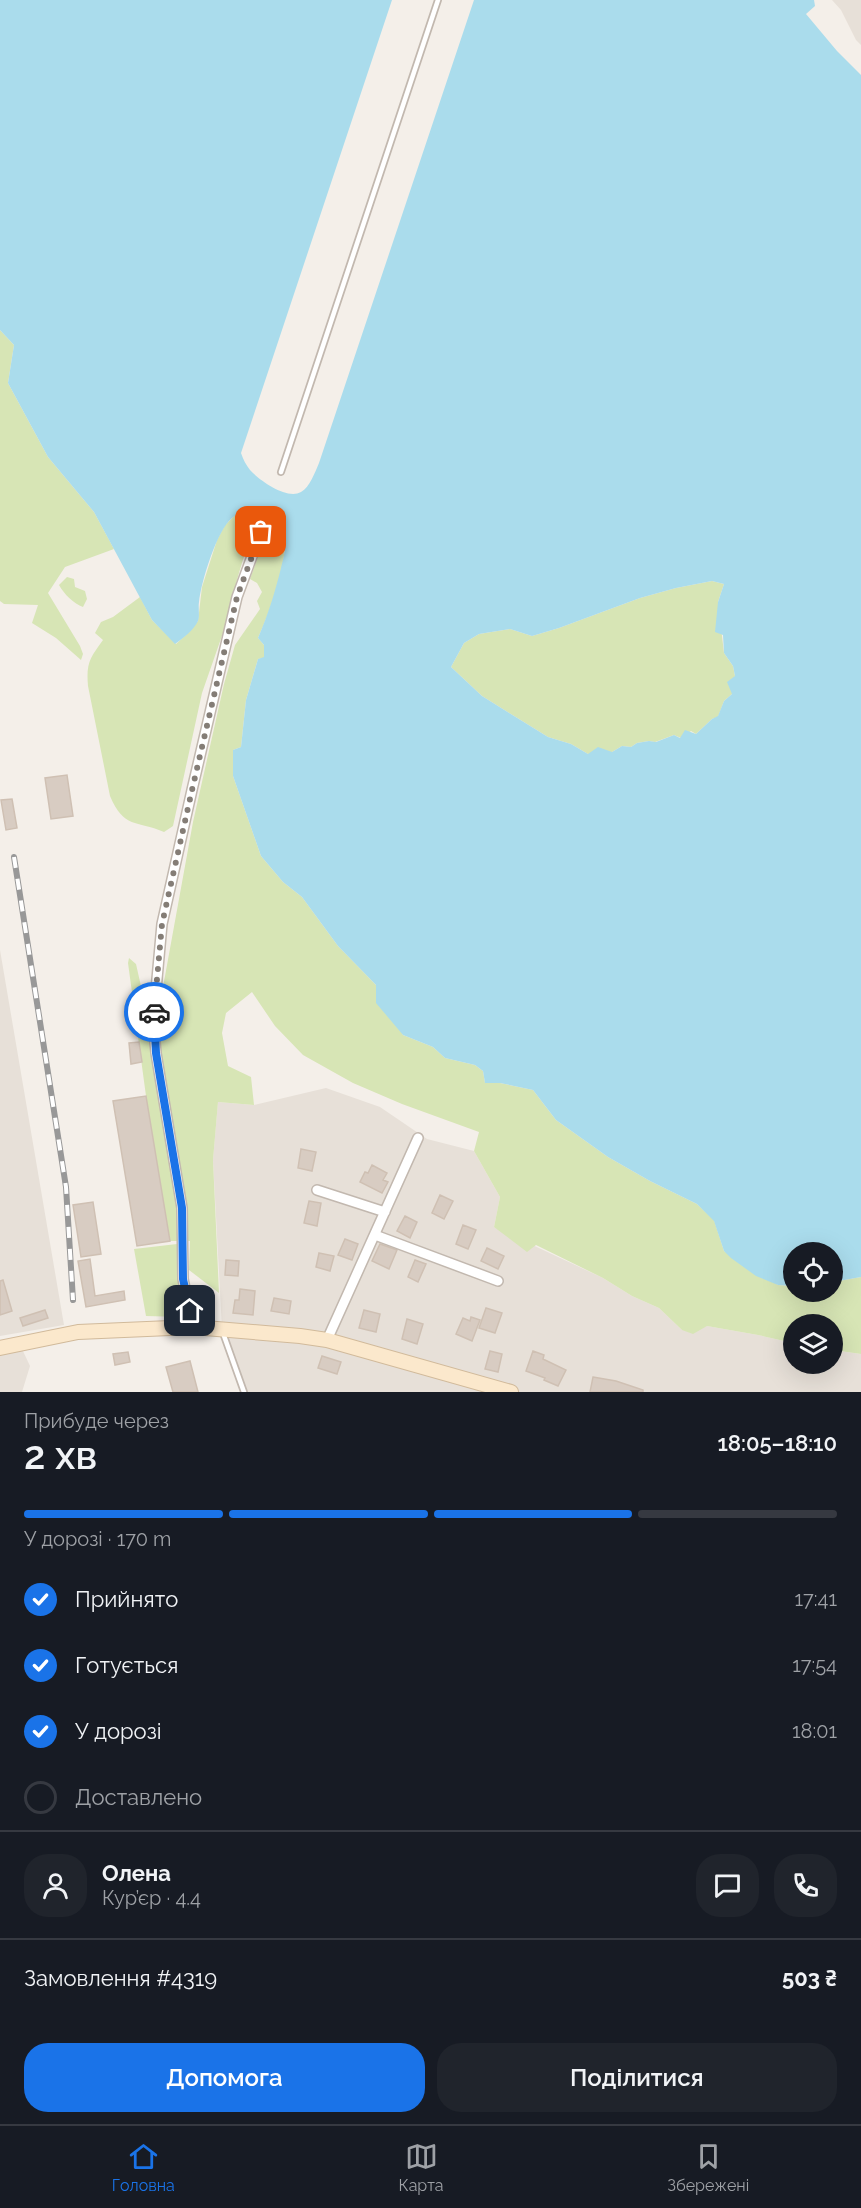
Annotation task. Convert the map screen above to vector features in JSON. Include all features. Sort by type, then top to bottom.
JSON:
[{"type":"street","points":[[193,1327],[183,1279],[182,1208],[156,1053],[153,1020],[162,924],[237,597],[261,532]]},
{"type":"street","points":[[327,1340],[418,1138]]},
{"type":"street","points":[[317,1190],[385,1212]]},
{"type":"street","points":[[375,1235],[498,1281]]},
{"type":"street","points":[[0,1348],[78,1332],[193,1327],[222,1329],[327,1340],[488,1389],[511,1392]]},
{"type":"lane","points":[[281,472],[438,0]]},
{"type":"lane","points":[[222,1329],[244,1392]]},
{"type":"shaded area","points":[[832,0],[861,0],[861,45],[856,40],[841,10]]},
{"type":"shaded area","points":[[0,950],[64,1325],[0,1336]]},
{"type":"shaded area","points":[[326,1088],[380,1107],[427,1139],[474,1151],[500,1197],[494,1227],[603,1278],[632,1296],[659,1308],[682,1330],[707,1326],[783,1341],[783,1374],[843,1374],[843,1351],[861,1354],[861,1392],[244,1392],[222,1329],[213,1160],[218,1102],[254,1105]]},
{"type":"shaded area","points":[[22,1349],[30,1366],[22,1392],[0,1392],[0,1353]]},
{"type":"green space","points":[[0,330],[14,345],[8,383],[48,457],[94,512],[114,549],[65,567],[48,593],[80,646],[83,654],[81,660],[56,638],[32,623],[38,605],[4,604],[0,601]]},
{"type":"green space","points":[[245,512],[256,514],[253,526],[236,583],[232,607],[202,693],[173,826],[164,832],[126,819],[115,807],[110,796],[88,686],[90,661],[103,640],[95,633],[101,622],[113,617],[140,597],[152,620],[176,644],[198,621],[202,587],[217,540],[225,525],[234,516]]},
{"type":"green space","points":[[272,518],[282,527],[285,550],[273,599],[258,638],[264,645],[264,658],[258,659],[246,700],[241,747],[233,750],[233,776],[261,856],[283,882],[302,897],[338,946],[376,985],[403,1035],[433,1047],[445,1058],[475,1065],[483,1071],[485,1083],[500,1083],[533,1090],[556,1120],[608,1157],[697,1204],[714,1220],[724,1251],[778,1285],[783,1285],[783,1302],[843,1302],[843,1280],[861,1277],[861,1354],[843,1351],[843,1314],[783,1314],[783,1341],[707,1326],[693,1334],[682,1330],[659,1308],[632,1296],[603,1278],[536,1245],[527,1252],[494,1227],[500,1197],[474,1151],[479,1132],[402,1104],[353,1083],[303,1055],[275,1026],[252,992],[226,1013],[222,1033],[228,1066],[251,1077],[254,1105],[218,1102],[213,1160],[219,1293],[189,1270],[190,1241],[170,1241],[146,1096],[128,963],[129,958],[136,964],[145,1004],[150,1008],[159,1009],[193,822],[224,684],[235,645],[260,609],[257,601],[262,592],[257,583],[250,579]]},
{"type":"green space","points":[[67,577],[74,579],[75,587],[85,591],[87,599],[83,607],[76,604],[59,585]]},
{"type":"green space","points":[[712,581],[724,584],[718,602],[724,653],[733,666],[735,676],[732,694],[724,701],[718,717],[712,719],[696,734],[691,731],[681,738],[674,735],[655,742],[637,743],[631,747],[622,746],[612,752],[588,754],[571,744],[548,737],[482,696],[451,667],[464,643],[479,634],[510,629],[532,636],[640,598]]},
{"type":"green space","points":[[177,1244],[182,1317],[146,1316],[134,1249]]},
{"type":"water","points":[[0,0],[392,0],[241,453],[249,468],[260,479],[281,491],[295,494],[307,487],[319,463],[474,0],[814,0],[815,6],[806,14],[861,75],[861,1277],[843,1280],[843,1242],[783,1242],[783,1285],[756,1276],[724,1251],[714,1221],[697,1204],[608,1157],[556,1120],[533,1090],[500,1083],[485,1083],[483,1071],[475,1065],[445,1058],[433,1047],[403,1035],[376,1003],[376,985],[338,946],[302,897],[283,882],[261,856],[233,776],[233,750],[241,747],[246,700],[258,659],[264,657],[264,645],[258,638],[271,603],[283,558],[286,542],[282,527],[278,522],[266,516],[251,513],[237,515],[226,524],[206,570],[200,593],[198,621],[191,631],[175,644],[152,620],[94,512],[48,457],[8,383],[14,345],[0,330]],"holes":[[[712,581],[724,584],[718,602],[715,632],[723,635],[724,653],[733,666],[735,676],[727,682],[732,694],[724,701],[718,716],[696,734],[685,730],[680,738],[674,735],[656,742],[637,743],[631,747],[622,746],[612,752],[598,747],[588,754],[571,744],[548,737],[482,696],[451,667],[464,643],[479,634],[510,629],[532,636],[640,598]]]},
{"type":"building","points":[[67,775],[73,816],[51,819],[45,778]]},
{"type":"building","points":[[12,799],[17,828],[6,830],[1,800]]},
{"type":"building","points":[[139,1042],[142,1062],[131,1064],[129,1043]]},
{"type":"building","points":[[146,1096],[170,1241],[137,1246],[113,1101]]},
{"type":"building","points":[[301,1149],[316,1152],[312,1171],[298,1168]]},
{"type":"building","points":[[372,1165],[387,1173],[383,1180],[388,1182],[382,1193],[360,1182]]},
{"type":"building","points":[[440,1195],[453,1201],[444,1219],[432,1213]]},
{"type":"building","points":[[309,1201],[321,1203],[317,1226],[304,1223]]},
{"type":"building","points":[[93,1202],[101,1254],[81,1257],[73,1205]]},
{"type":"building","points":[[405,1216],[417,1222],[410,1238],[397,1231]]},
{"type":"building","points":[[463,1225],[476,1230],[468,1249],[456,1244]]},
{"type":"building","points":[[345,1239],[358,1244],[352,1260],[338,1255]]},
{"type":"building","points":[[380,1244],[397,1250],[389,1269],[372,1261]]},
{"type":"building","points":[[487,1248],[504,1256],[498,1269],[481,1261]]},
{"type":"building","points":[[319,1253],[334,1256],[330,1271],[316,1267]]},
{"type":"building","points":[[90,1259],[95,1296],[124,1291],[125,1300],[86,1307],[78,1261]]},
{"type":"building","points":[[226,1260],[239,1261],[238,1276],[225,1275]]},
{"type":"building","points":[[415,1260],[426,1264],[418,1282],[408,1277]]},
{"type":"building","points":[[3,1280],[12,1311],[0,1315],[0,1281]]},
{"type":"building","points":[[240,1289],[255,1291],[253,1315],[233,1313],[235,1300],[239,1300]]},
{"type":"building","points":[[274,1298],[291,1301],[289,1314],[271,1311]]},
{"type":"building","points":[[486,1308],[502,1313],[495,1333],[479,1328]]},
{"type":"building","points":[[45,1310],[48,1318],[23,1326],[20,1318]]},
{"type":"building","points":[[364,1310],[380,1314],[376,1332],[359,1328]]},
{"type":"building","points":[[471,1317],[480,1320],[472,1341],[456,1334],[463,1318],[470,1321]]},
{"type":"building","points":[[407,1319],[423,1324],[417,1344],[402,1339]]},
{"type":"building","points":[[490,1351],[502,1354],[498,1372],[485,1369]]},
{"type":"building","points":[[533,1351],[544,1355],[543,1359],[566,1370],[558,1386],[526,1371]]},
{"type":"building","points":[[128,1352],[130,1362],[115,1365],[113,1354]]},
{"type":"building","points":[[322,1356],[341,1362],[337,1374],[318,1368]]},
{"type":"building","points":[[190,1361],[198,1392],[173,1392],[166,1367]]},
{"type":"building","points":[[593,1377],[616,1381],[643,1390],[643,1392],[590,1392]]},
{"type":"railway","points":[[14,857],[66,1187],[73,1300]]},
{"type":"way so far","points":[[154,1012],[162,924],[237,597],[261,532]]},
{"type":"route","points":[[154,1012],[156,1053],[182,1208],[183,1279],[190,1311]]}]
